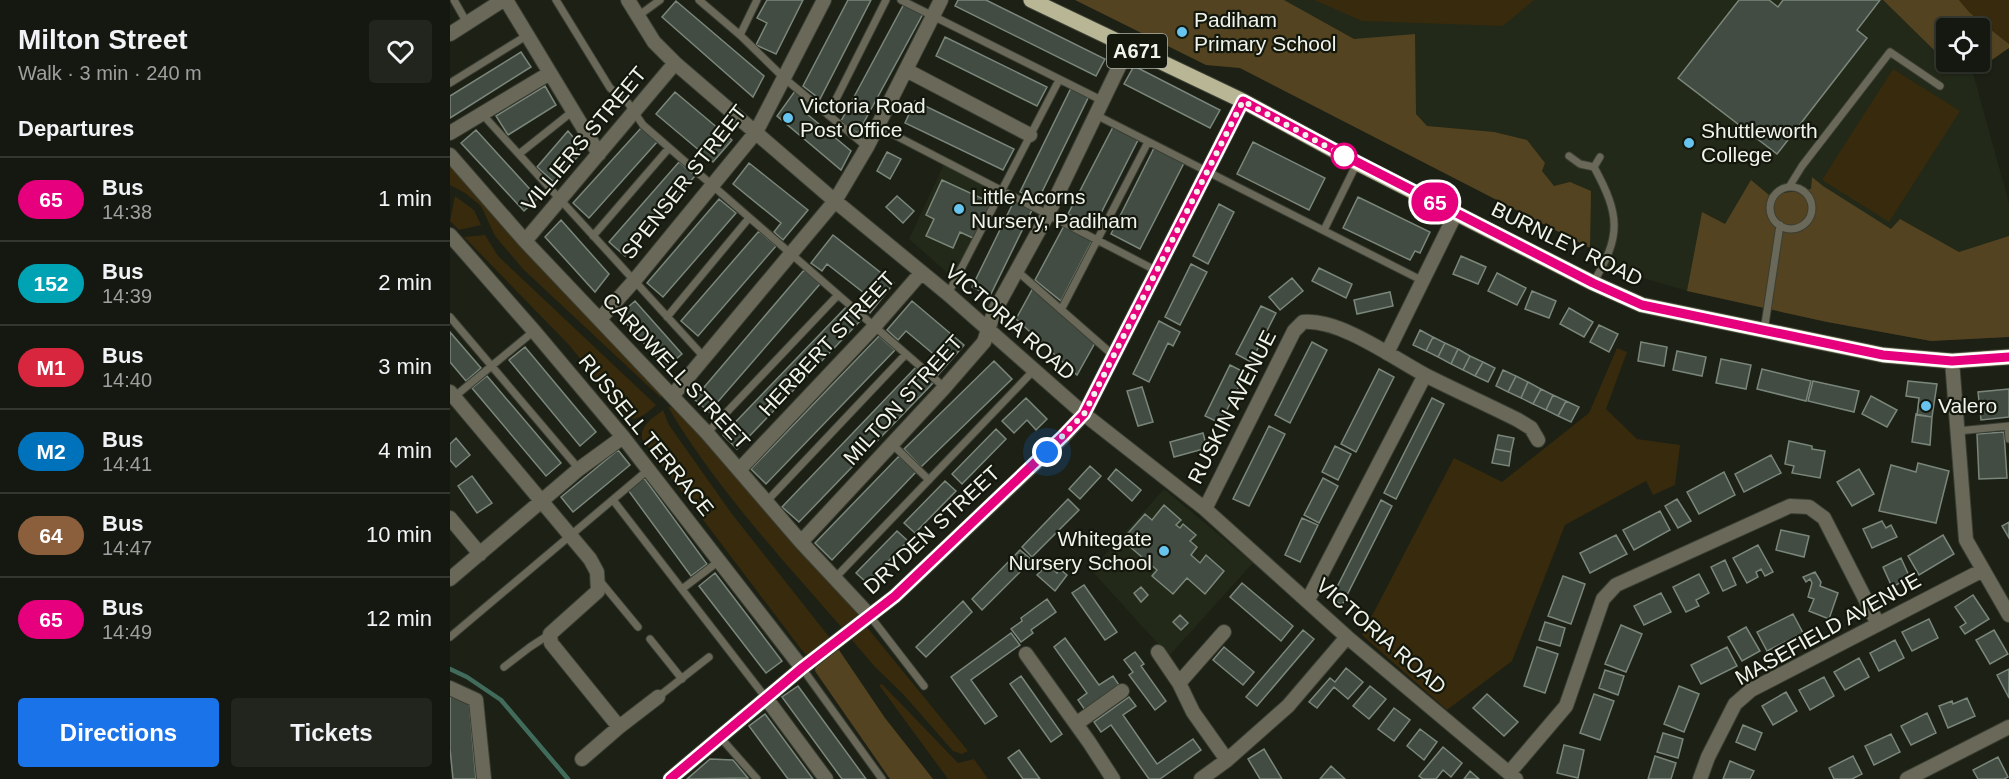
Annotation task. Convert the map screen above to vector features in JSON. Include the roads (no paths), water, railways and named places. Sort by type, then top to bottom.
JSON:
[{"type":"main road","name":"BURNLEY ROAD","points":[[1030,0],[1243,101],[1456,213],[1593,283],[1642,305],[1883,355],[1952,361]]},
{"type":"main road","name":"A671","points":[[1952,361],[2009,357]]},
{"type":"street","points":[[450,34],[504,0],[599,154]]},
{"type":"street","name":"VICTORIA ROAD","points":[[628,0],[654,42],[675,63],[835,201],[948,294],[1084,414],[1205,509],[1347,637],[1513,776]]},
{"type":"street","name":"SPENSER STREET","points":[[600,319],[756,132],[824,0]]},
{"type":"street","points":[[673,395],[835,201],[867,147],[941,0]]},
{"type":"street","name":"MILTON STREET","points":[[801,542],[984,342],[994,312],[1048,214],[1128,48]]},
{"type":"street","name":"VILLIERS STREET","points":[[525,241],[675,63]]},
{"type":"street","points":[[906,70],[1030,135]]},
{"type":"street","points":[[450,133],[550,73]]},
{"type":"street","name":"DRYDEN STREET","points":[[670,779],[802,668],[895,596],[1084,414],[1243,101]]},
{"type":"street","name":"CARDWELL STREET","points":[[450,155],[525,241],[673,395],[801,542],[870,615]]},
{"type":"street","points":[[1456,213],[1387,353],[1425,375],[1518,420],[1531,428],[1538,440]]},
{"type":"street","name":"RUSSELL TERRACE","points":[[450,235],[623,437],[802,668]]},
{"type":"street","name":"HERBERT STREET","points":[[739,470],[874,327],[921,273]]},
{"type":"street","name":"RUSKIN AVENUE","points":[[1205,509],[1294,331],[1303,322],[1315,321],[1330,325],[1387,353]]},
{"type":"street","points":[[1952,361],[1966,540],[2009,615]]},
{"type":"street","points":[[1308,600],[1425,375]]},
{"type":"street","points":[[452,394],[542,500],[597,572],[598,591],[550,634],[551,643],[619,727]]},
{"type":"street","points":[[450,579],[579,469],[623,437]]},
{"type":"street","points":[[1513,776],[1566,706],[1603,599],[1616,585],[1790,506],[1809,507],[1824,518],[1878,624]]},
{"type":"street","points":[[450,518],[480,554]]},
{"type":"street","name":"MASEFIELD AVENUE","points":[[1700,779],[1708,757],[1736,704],[1751,690],[1983,570]]},
{"type":"street","points":[[1179,683],[1224,632]]},
{"type":"street","points":[[1201,779],[1227,760],[1288,706],[1347,637]]},
{"type":"street","points":[[1158,652],[1179,683],[1193,712],[1227,760]]},
{"type":"street","points":[[1026,654],[1113,779]]},
{"type":"street","points":[[450,688],[476,700],[484,779]]},
{"type":"street","points":[[1076,724],[1122,691]]},
{"type":"street","points":[[582,759],[658,697]]},
{"type":"street","points":[[766,698],[826,779]]},
{"type":"street","points":[[1907,779],[2009,726]]},
{"type":"lane","points":[[454,0],[468,23]]},
{"type":"lane","points":[[556,0],[610,88],[628,103],[633,113],[711,186],[944,388]]},
{"type":"lane","points":[[638,16],[660,0]]},
{"type":"lane","points":[[699,0],[740,35],[784,78],[867,147]]},
{"type":"lane","points":[[740,35],[757,0]]},
{"type":"lane","points":[[828,115],[886,0]]},
{"type":"lane","points":[[901,0],[1103,101]]},
{"type":"lane","points":[[450,83],[526,36]]},
{"type":"lane","points":[[1790,187],[1802,166],[1890,52],[1940,86]]},
{"type":"lane","points":[[948,294],[1059,80]]},
{"type":"lane","points":[[519,154],[573,111]]},
{"type":"lane","points":[[483,114],[704,357]]},
{"type":"lane","points":[[1096,115],[1421,280]]},
{"type":"lane","points":[[877,126],[1157,271]]},
{"type":"lane","points":[[1061,310],[1148,142]]},
{"type":"lane","points":[[593,236],[669,148]]},
{"type":"lane","points":[[1569,156],[1580,164],[1594,167]]},
{"type":"lane","points":[[1594,167],[1600,157]]},
{"type":"lane","points":[[1324,230],[1357,162]]},
{"type":"lane","points":[[1593,283],[1611,250],[1614,237],[1610,200],[1594,167]]},
{"type":"lane","points":[[1790,187],[1808,195],[1812,208],[1808,220],[1797,228],[1790,229],[1780,225],[1774,219],[1771,206],[1776,194],[1790,187]]},
{"type":"lane","points":[[667,317],[749,218]]},
{"type":"lane","points":[[1764,331],[1780,225]]},
{"type":"lane","points":[[1017,271],[1114,356]]},
{"type":"lane","points":[[707,433],[838,295]]},
{"type":"lane","points":[[450,317],[579,469]]},
{"type":"lane","points":[[452,394],[534,331]]},
{"type":"lane","points":[[766,502],[906,354]]},
{"type":"lane","points":[[835,578],[1034,370]]},
{"type":"lane","points":[[1958,431],[2009,426],[2009,439]]},
{"type":"lane","points":[[892,444],[929,480]]},
{"type":"lane","points":[[450,637],[648,470]]},
{"type":"lane","points":[[613,500],[766,698]]},
{"type":"lane","points":[[682,589],[719,561]]},
{"type":"lane","points":[[598,579],[638,627]]},
{"type":"lane","points":[[870,615],[924,686]]},
{"type":"lane","points":[[504,667],[530,646],[550,634]]},
{"type":"lane","points":[[650,639],[682,679]]},
{"type":"lane","points":[[658,697],[709,657]]},
{"type":"lane","points":[[802,668],[882,779]]},
{"type":"lane","points":[[720,736],[757,779]]},
{"type":"waterway","points":[[450,669],[467,677],[501,700],[568,779]]},
{"type":"place","name":"Padiham Primary School","points":[[1182,32]]},
{"type":"place","name":"Victoria Road Post Office","points":[[788,118]]},
{"type":"place","name":"Shuttleworth College","points":[[1689,143]]},
{"type":"place","name":"Little Acorns Nursery, Padiham","points":[[959,209]]},
{"type":"place","name":"Valero","points":[[1926,406]]},
{"type":"place","name":"Whitegate Nursery School","points":[[1164,551]]}]
